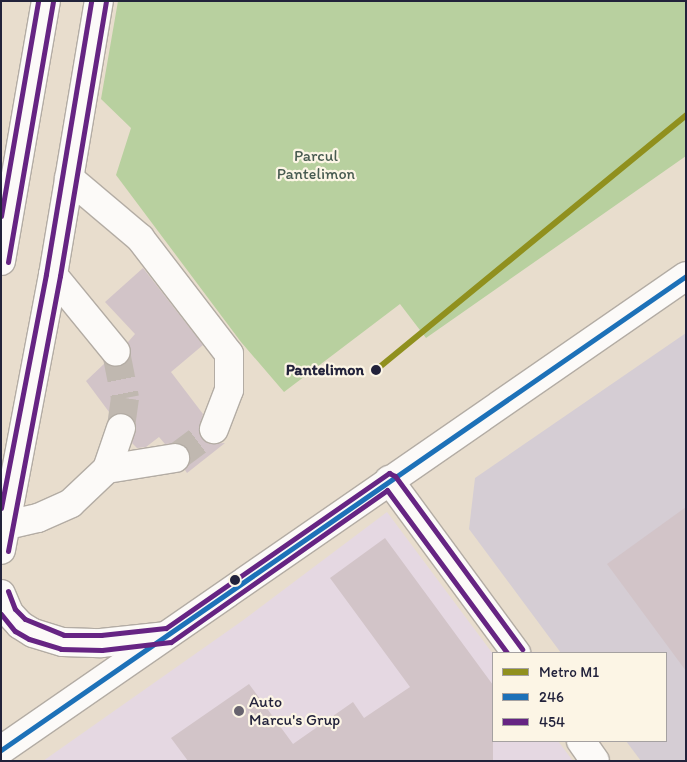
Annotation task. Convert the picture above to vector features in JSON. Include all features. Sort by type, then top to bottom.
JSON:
[{"type":"main road","points":[[1,260],[46,1]]},
{"type":"main road","points":[[4,537],[53,276],[99,1]]},
{"type":"main road","points":[[69,178],[140,238],[229,354],[229,390],[214,429]]},
{"type":"main road","points":[[53,276],[116,352]]},
{"type":"main road","points":[[1,750],[686,276]]},
{"type":"main road","points":[[4,537],[38,518],[71,503],[107,469],[121,428]]},
{"type":"main road","points":[[107,469],[176,458]]},
{"type":"main road","points":[[389,480],[515,652]]},
{"type":"main road","points":[[1,594],[9,614],[20,625],[33,633],[62,642],[101,643],[169,635]]},
{"type":"main road","points":[[581,742],[595,761]]},
{"type":"shaded area","points":[[686,333],[686,761],[641,761],[627,742],[667,742],[667,652],[560,652],[469,529],[475,478]]},
{"type":"shaded area","points":[[387,512],[492,653],[492,742],[559,742],[573,761],[43,761],[242,621]]},
{"type":"green space","name":"Parcul Pantelimon","points":[[118,1],[686,1],[686,156],[426,338],[400,304],[284,392],[241,342],[116,175],[131,128],[101,99]]},
{"type":"building","points":[[143,268],[203,345],[171,372],[203,414],[199,431],[202,438],[209,444],[225,443],[187,473],[185,470],[190,456],[187,448],[180,443],[165,444],[159,437],[146,447],[137,448],[132,443],[136,425],[133,418],[126,413],[112,416],[86,381],[105,363],[119,367],[130,358],[128,342],[135,334],[105,302]]},
{"type":"building","points":[[686,507],[686,671],[607,564]]},
{"type":"building","points":[[385,538],[492,684],[493,761],[188,761],[171,738],[249,684],[293,744],[353,702],[364,718],[410,687],[330,578]]},
{"type":"tunnel","points":[[116,352],[125,398],[121,428]]},
{"type":"tunnel","points":[[175,458],[214,429]]},
{"type":"metro line","name":"M1","points":[[376,370],[686,115]]},
{"type":"transit line","points":[[1,216],[38,1]]},
{"type":"transit line","points":[[1,508],[46,274],[91,1]]},
{"type":"transit line","name":"454","points":[[8,262],[53,2]]},
{"type":"transit line","name":"454","points":[[8,551],[60,276],[106,2]]},
{"type":"transit line","name":"246","points":[[1,750],[686,276]]},
{"type":"transit line","points":[[8,591],[15,609],[25,619],[64,635],[101,635],[166,628],[389,473],[395,476],[522,649]]},
{"type":"transit line","name":"454","points":[[1,614],[15,631],[29,639],[61,649],[102,650],[171,642],[387,490],[506,652]]},
{"type":"place","name":"Pantelimon","points":[[376,370]]},
{"type":"place","name":"Auto Marcu's Grup","points":[[239,711]]}]
